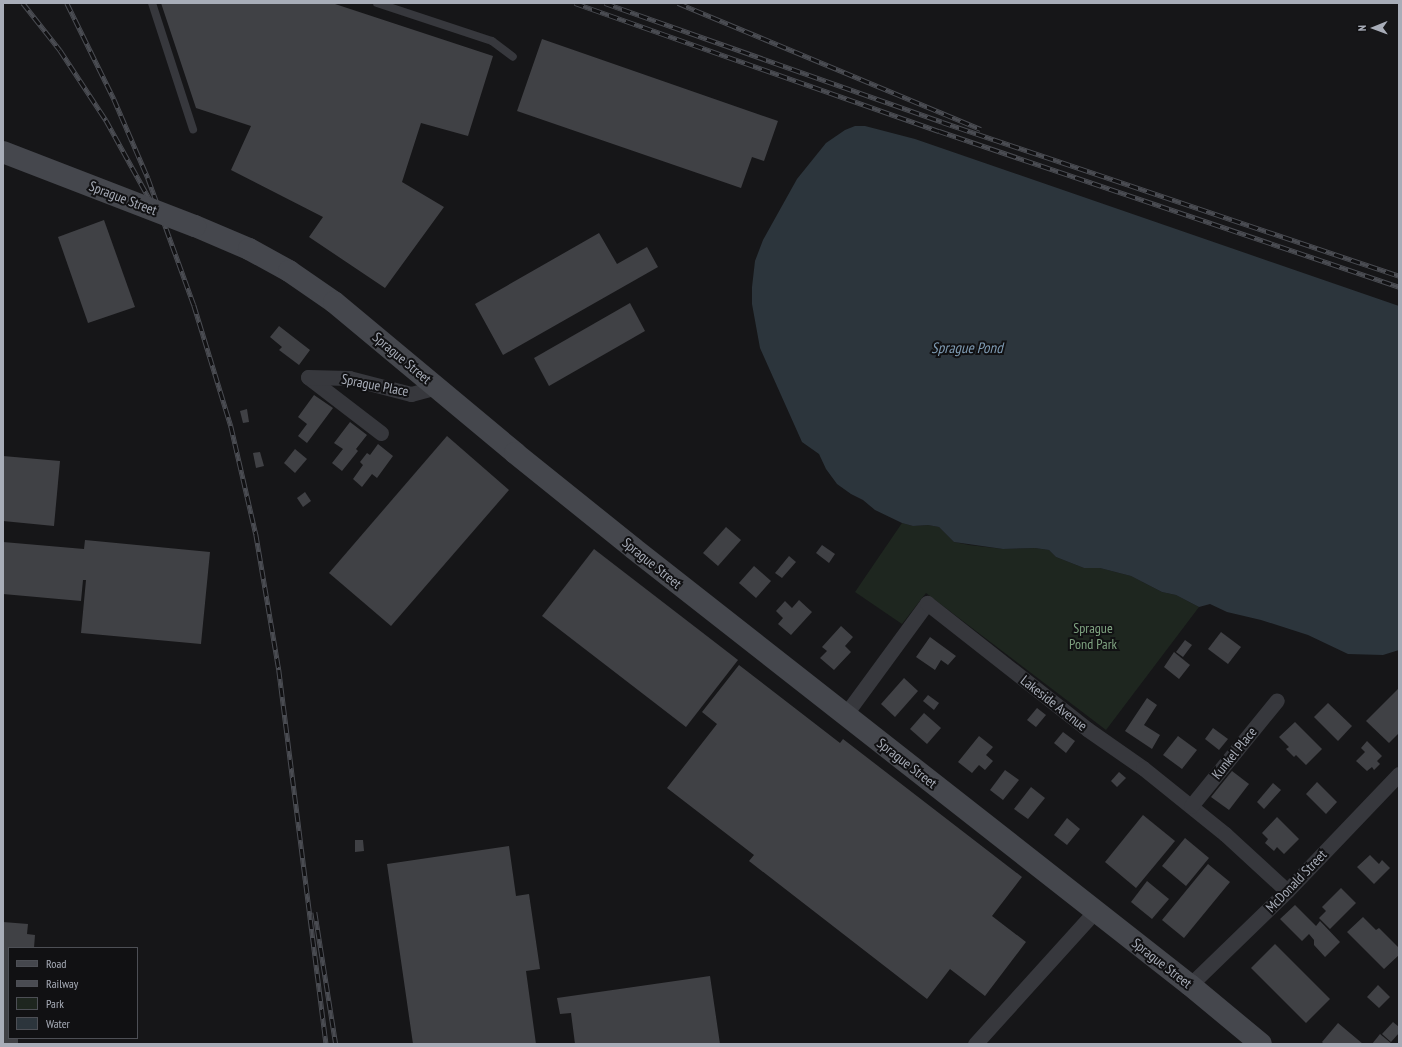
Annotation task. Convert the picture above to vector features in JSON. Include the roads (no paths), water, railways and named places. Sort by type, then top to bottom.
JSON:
[{"type":"main road","name":"Sprague Street","points":[[3,152],[195,226],[249,249],[312,286],[376,336],[525,461],[845,715],[1190,985],[1261,1044]]},
{"type":"street","name":"Sprague Place","points":[[381,433],[308,377],[349,378],[411,394],[437,388]]},
{"type":"street","name":"Lakeside Avenue","points":[[845,715],[927,604],[1087,729],[1143,768],[1191,806],[1225,834],[1287,891]]},
{"type":"street","name":"Kunkel Place","points":[[1191,806],[1277,700]]},
{"type":"street","name":"McDonald Street","points":[[1190,985],[1287,891],[1399,774]]},
{"type":"street","points":[[975,1044],[1095,911]]},
{"type":"lane","points":[[152,3],[193,129]]},
{"type":"lane","points":[[377,3],[492,41],[513,57]]},
{"type":"water","name":"Sprague Pond","points":[[855,126],[865,126],[915,139],[1399,306],[1399,650],[1383,655],[1348,654],[1308,635],[1261,620],[1227,612],[1210,604],[1199,607],[1176,595],[1162,592],[1131,576],[1100,568],[1084,568],[1056,557],[1049,550],[1035,548],[1003,549],[954,542],[939,527],[928,525],[913,526],[902,523],[875,510],[863,500],[837,484],[826,469],[819,454],[802,442],[760,348],[752,304],[752,287],[755,261],[763,240],[797,179],[826,143],[845,130]]},
{"type":"railway","points":[[23,3],[60,50],[106,120],[153,205]]},
{"type":"railway","points":[[67,3],[114,99],[148,178],[194,305],[231,426],[256,534],[279,670],[326,1044]]},
{"type":"railway","points":[[575,3],[939,131],[1399,287]]},
{"type":"railway","points":[[605,3],[942,122],[1399,276]]},
{"type":"railway","points":[[678,3],[981,129]]},
{"type":"railway","points":[[315,912],[336,1044]]},
{"type":"park label","name":"Sprague Pond Park","points":[[1093,636]]}]
